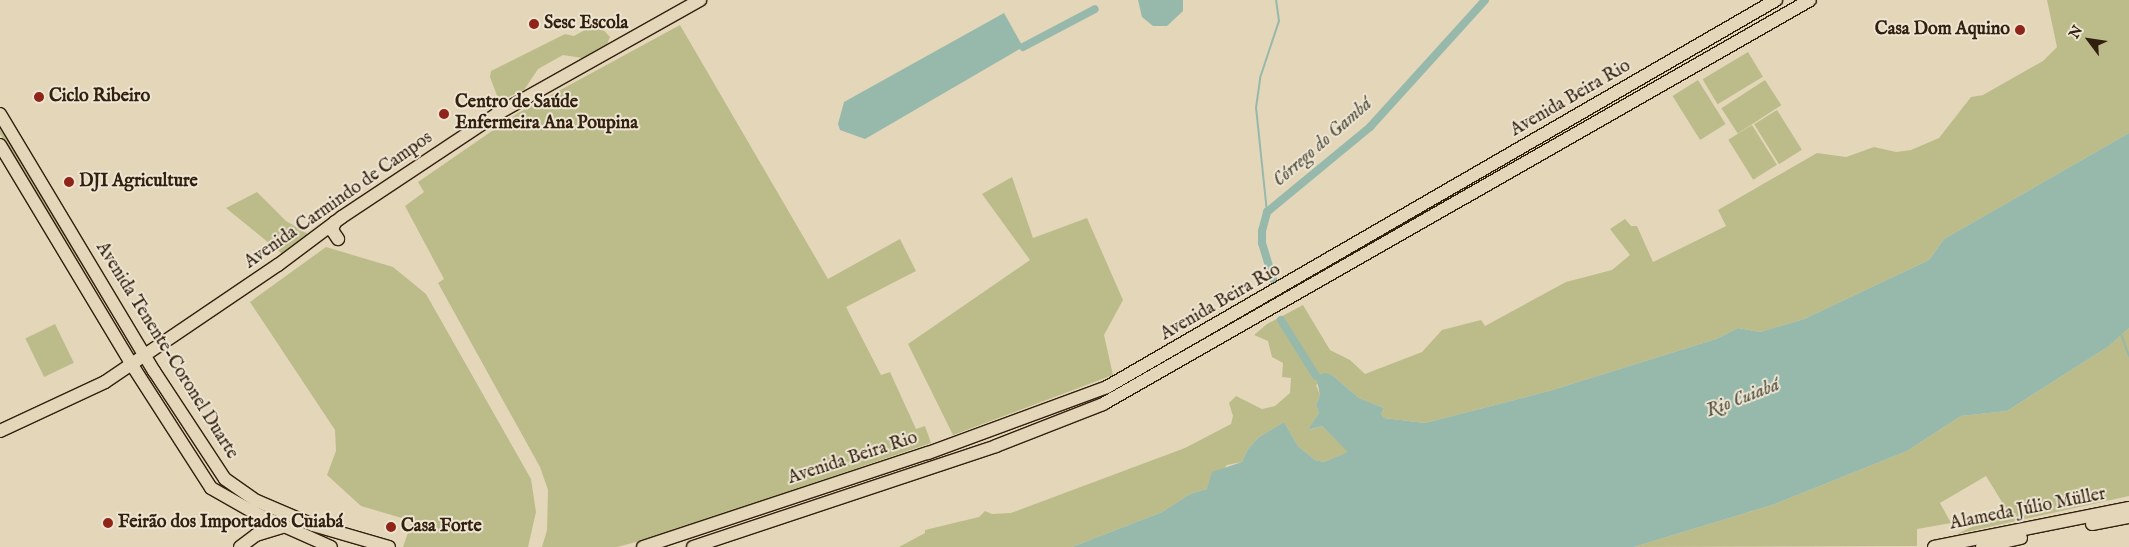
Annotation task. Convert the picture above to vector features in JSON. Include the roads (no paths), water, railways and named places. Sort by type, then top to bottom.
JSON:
[{"type":"main road","name":"Avenida Carmindo de Campos","points":[[0,431],[80,396],[132,365],[278,266],[334,222],[524,97],[700,0]]},
{"type":"main road","name":"Avenida Beira Rio","points":[[644,547],[928,453],[1107,387],[1144,368],[1776,0]]},
{"type":"main road","name":"Avenida Beira Rio","points":[[693,547],[907,474],[996,446],[1073,418],[1140,386],[1810,0]]},
{"type":"main road","points":[[1717,34],[1715,46],[1720,53]]},
{"type":"main road","name":"Avenida Tenente-Coronel Duarte","points":[[0,114],[145,356],[212,463],[225,479],[256,501],[312,526],[389,547]]},
{"type":"main road","name":"Avenida Tenente-Coronel Duarte","points":[[0,146],[132,365],[212,488],[283,526],[332,547]]},
{"type":"main road","points":[[334,222],[332,230],[338,239]]},
{"type":"main road","points":[[996,446],[991,441],[994,434],[1034,414]]},
{"type":"main road","points":[[907,474],[928,461],[928,453]]},
{"type":"main road","points":[[256,501],[283,526]]},
{"type":"main road","name":"Alameda Júlio Müller","points":[[1934,547],[2129,508]]},
{"type":"main road","name":"Alameda Júlio Müller","points":[[1982,547],[2129,517]]},
{"type":"main road","points":[[240,547],[256,536],[283,526],[312,526]]},
{"type":"water","points":[[1138,0],[1183,0],[1183,11],[1167,26],[1153,26],[1142,17]]},
{"type":"water","points":[[1004,13],[1023,47],[865,139],[840,130],[838,124],[844,102]]},
{"type":"water","name":"Rio Cuiabá","points":[[2129,133],[2129,328],[2109,346],[2007,411],[1961,416],[1907,451],[1775,504],[1634,547],[1072,547],[1162,512],[1190,494],[1207,489],[1212,472],[1242,462],[1248,449],[1259,437],[1284,422],[1298,446],[1315,460],[1324,462],[1348,452],[1322,426],[1308,430],[1319,413],[1316,405],[1320,395],[1316,376],[1325,373],[1332,375],[1359,398],[1384,408],[1381,414],[1384,418],[1425,423],[1549,391],[1716,339],[1738,328],[1760,332],[1804,319],[1929,260],[1944,239]]},
{"type":"waterway","points":[[1267,212],[1256,108],[1260,78],[1279,21],[1276,0]]},
{"type":"waterway","name":"Córrego do Gambá","points":[[1273,279],[1262,243],[1262,231],[1267,212],[1370,127],[1485,0]]},
{"type":"waterway","points":[[1023,47],[1095,9]]},
{"type":"waterway","points":[[1281,320],[1316,376]]},
{"type":"waterway","points":[[2121,334],[2129,356]]},
{"type":"place","name":"Sesc Escola","points":[[534,24]]},
{"type":"place","name":"Casa Dom Aquino","points":[[2020,30]]},
{"type":"place","name":"Ciclo Ribeiro","points":[[39,97]]},
{"type":"place","name":"Centro de Saúde Enfermeira Ana Poupina","points":[[444,114]]},
{"type":"place","name":"DJI Agriculture","points":[[69,182]]},
{"type":"place","name":"Feirão dos Importados Cuiabá","points":[[108,523]]},
{"type":"place","name":"Casa Forte","points":[[391,527]]}]
